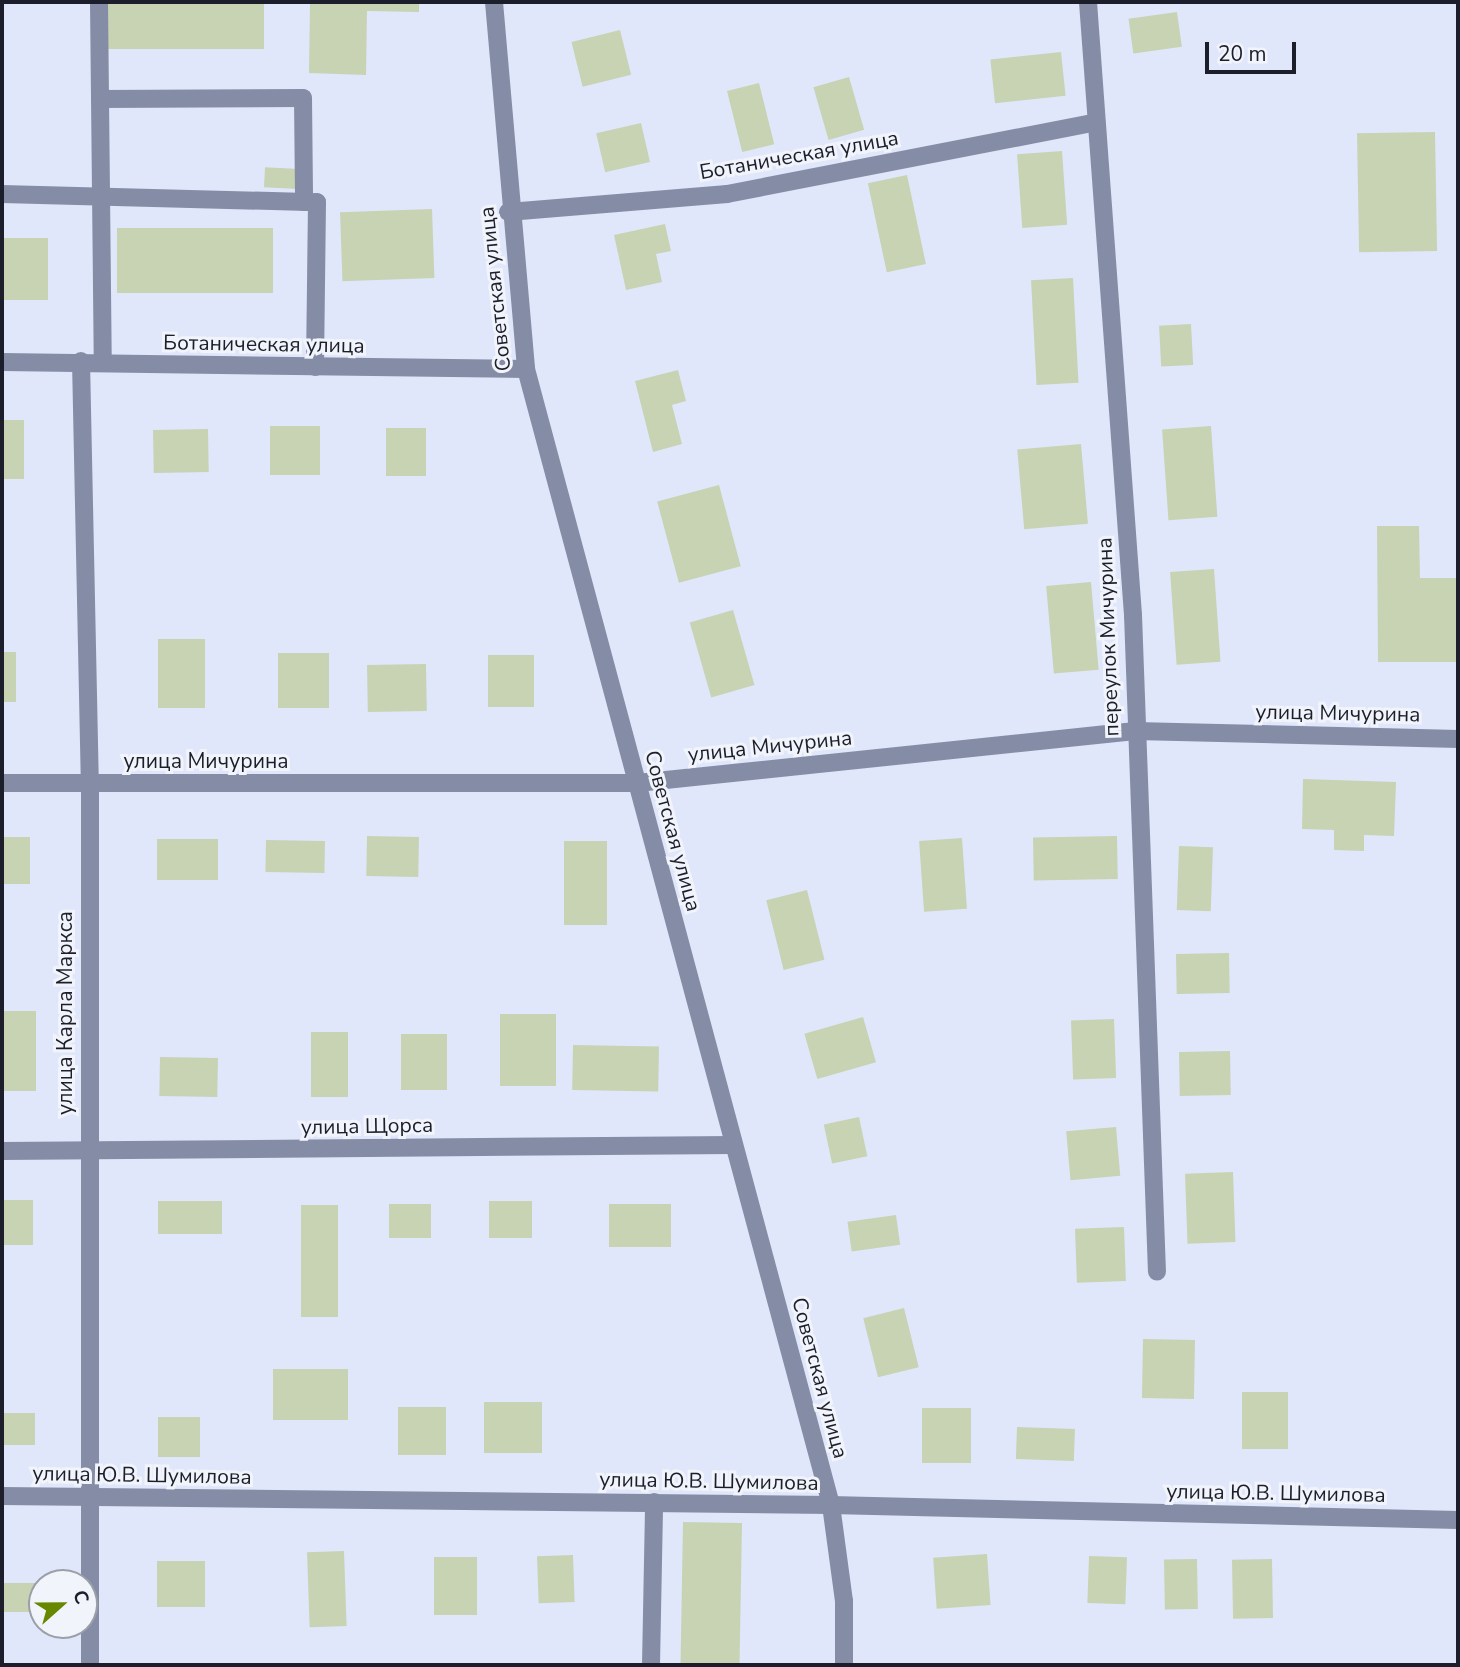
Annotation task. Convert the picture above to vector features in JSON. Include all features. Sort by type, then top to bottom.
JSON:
[{"type":"street","points":[[99,2],[103,362]]},
{"type":"street","name":"Советская улица","points":[[494,2],[508,212],[526,369],[831,1505],[844,1601],[844,1665]]},
{"type":"street","name":"переулок Мичурина","points":[[1088,2],[1133,615],[1135,731],[1157,1272]]},
{"type":"street","points":[[100,99],[303,98],[304,202]]},
{"type":"street","name":"Ботаническая улица","points":[[508,212],[727,194],[1096,122]]},
{"type":"street","points":[[2,194],[102,199],[317,202],[315,367]]},
{"type":"street","name":"улица Карла Маркса","points":[[81,361],[90,784],[87,1153],[90,1665]]},
{"type":"street","name":"Ботаническая улица","points":[[2,362],[526,369]]},
{"type":"street","name":"улица Мичурина","points":[[2,783],[637,783],[1135,731],[1458,739]]},
{"type":"street","name":"улица Щорса","points":[[2,1151],[87,1153],[733,1144]]},
{"type":"street","name":"улица Ю.В. Шумилова","points":[[2,1496],[88,1499],[654,1502],[1458,1520]]},
{"type":"street","points":[[651,1665],[654,1502]]},
{"type":"building","points":[[108,2],[264,2],[264,49],[108,49]]},
{"type":"building","points":[[310,2],[419,2],[419,12],[367,11],[366,75],[309,73]]},
{"type":"building","points":[[1177,12],[1182,47],[1133,53],[1128,19]]},
{"type":"building","points":[[620,30],[631,75],[583,87],[571,42]]},
{"type":"building","points":[[1061,52],[1066,96],[995,103],[990,59]]},
{"type":"building","points":[[849,77],[864,130],[829,140],[813,87]]},
{"type":"building","points":[[759,83],[774,144],[742,152],[727,91]]},
{"type":"building","points":[[641,123],[650,162],[605,172],[596,133]]},
{"type":"building","points":[[1435,132],[1437,251],[1359,252],[1357,133]]},
{"type":"building","points":[[1062,151],[1067,225],[1022,228],[1017,154]]},
{"type":"building","points":[[265,167],[299,169],[298,189],[264,187]]},
{"type":"building","points":[[907,175],[926,264],[887,272],[868,183]]},
{"type":"building","points":[[432,209],[434,278],[342,281],[340,212]]},
{"type":"building","points":[[665,224],[671,251],[656,254],[662,282],[626,290],[614,235]]},
{"type":"building","points":[[117,228],[273,228],[273,293],[117,293]]},
{"type":"building","points":[[2,238],[48,238],[48,300],[2,300]]},
{"type":"building","points":[[1073,278],[1078,383],[1037,385],[1031,280]]},
{"type":"building","points":[[1191,324],[1193,365],[1161,367],[1159,326]]},
{"type":"building","points":[[678,370],[686,401],[672,405],[682,444],[653,452],[635,381]]},
{"type":"building","points":[[2,420],[24,420],[24,479],[2,479]]},
{"type":"building","points":[[270,426],[320,426],[320,475],[270,475]]},
{"type":"building","points":[[1211,426],[1217,517],[1168,520],[1162,429]]},
{"type":"building","points":[[386,428],[426,428],[426,476],[386,476]]},
{"type":"building","points":[[208,429],[209,472],[154,473],[153,430]]},
{"type":"building","points":[[1081,444],[1088,524],[1024,529],[1017,450]]},
{"type":"building","points":[[719,485],[741,566],[679,583],[657,502]]},
{"type":"building","points":[[1377,526],[1419,526],[1420,578],[1458,578],[1458,662],[1378,662]]},
{"type":"building","points":[[1214,569],[1220,662],[1177,665],[1170,572]]},
{"type":"building","points":[[1091,582],[1099,670],[1054,674],[1046,586]]},
{"type":"building","points":[[733,610],[754,685],[711,697],[690,622]]},
{"type":"building","points":[[158,639],[205,639],[205,708],[158,708]]},
{"type":"building","points":[[2,652],[16,652],[16,702],[2,702]]},
{"type":"building","points":[[278,653],[329,653],[329,708],[278,708]]},
{"type":"building","points":[[488,655],[534,655],[534,707],[488,707]]},
{"type":"building","points":[[426,664],[427,711],[368,712],[367,665]]},
{"type":"building","points":[[1303,779],[1396,782],[1394,836],[1364,835],[1364,851],[1334,850],[1334,830],[1302,829]]},
{"type":"building","points":[[367,836],[419,837],[418,877],[366,876]]},
{"type":"building","points":[[1117,836],[1118,879],[1034,880],[1033,837]]},
{"type":"building","points":[[2,837],[30,837],[30,884],[2,884]]},
{"type":"building","points":[[962,838],[967,909],[924,912],[919,841]]},
{"type":"building","points":[[157,839],[218,839],[218,880],[157,880]]},
{"type":"building","points":[[266,840],[325,841],[324,873],[265,872]]},
{"type":"building","points":[[564,841],[607,841],[607,925],[564,925]]},
{"type":"building","points":[[1179,846],[1213,847],[1211,911],[1177,910]]},
{"type":"building","points":[[807,890],[824,960],[784,970],[766,900]]},
{"type":"building","points":[[1229,953],[1230,993],[1177,994],[1176,954]]},
{"type":"building","points":[[2,1011],[36,1011],[36,1091],[2,1091]]},
{"type":"building","points":[[500,1014],[556,1014],[556,1086],[500,1086]]},
{"type":"building","points":[[863,1017],[876,1062],[817,1079],[804,1034]]},
{"type":"building","points":[[1114,1019],[1116,1078],[1073,1079],[1071,1021]]},
{"type":"building","points":[[311,1032],[348,1032],[348,1097],[311,1097]]},
{"type":"building","points":[[401,1034],[447,1034],[447,1090],[401,1090]]},
{"type":"building","points":[[573,1045],[659,1047],[658,1091],[572,1090]]},
{"type":"building","points":[[1230,1051],[1231,1095],[1180,1096],[1179,1052]]},
{"type":"building","points":[[160,1057],[218,1058],[217,1097],[159,1096]]},
{"type":"building","points":[[859,1117],[867,1156],[832,1164],[824,1124]]},
{"type":"building","points":[[1116,1127],[1120,1176],[1070,1180],[1066,1131]]},
{"type":"building","points":[[1233,1172],[1235,1242],[1187,1244],[1185,1174]]},
{"type":"building","points":[[2,1200],[33,1200],[33,1245],[2,1245]]},
{"type":"building","points":[[158,1201],[222,1201],[222,1234],[158,1234]]},
{"type":"building","points":[[489,1201],[532,1201],[532,1238],[489,1238]]},
{"type":"building","points":[[389,1204],[431,1204],[431,1238],[389,1238]]},
{"type":"building","points":[[609,1204],[671,1204],[671,1247],[609,1247]]},
{"type":"building","points":[[301,1205],[338,1205],[338,1317],[301,1317]]},
{"type":"building","points":[[896,1215],[900,1245],[852,1252],[847,1222]]},
{"type":"building","points":[[1124,1227],[1126,1281],[1077,1283],[1075,1229]]},
{"type":"building","points":[[904,1308],[919,1367],[878,1377],[863,1318]]},
{"type":"building","points":[[1143,1339],[1195,1340],[1194,1399],[1142,1398]]},
{"type":"building","points":[[273,1369],[348,1369],[348,1420],[273,1420]]},
{"type":"building","points":[[1242,1392],[1288,1392],[1288,1449],[1242,1449]]},
{"type":"building","points":[[484,1402],[542,1402],[542,1453],[484,1453]]},
{"type":"building","points":[[398,1407],[446,1407],[446,1455],[398,1455]]},
{"type":"building","points":[[922,1408],[971,1408],[971,1463],[922,1463]]},
{"type":"building","points":[[2,1413],[35,1413],[35,1445],[2,1445]]},
{"type":"building","points":[[158,1417],[200,1417],[200,1457],[158,1457]]},
{"type":"building","points":[[1017,1427],[1075,1429],[1074,1461],[1016,1459]]},
{"type":"building","points":[[683,1522],[742,1523],[740,1665],[681,1665]]},
{"type":"building","points":[[344,1551],[347,1626],[310,1627],[307,1552]]},
{"type":"building","points":[[987,1554],[991,1605],[937,1609],[933,1558]]},
{"type":"building","points":[[573,1555],[575,1602],[539,1603],[537,1556]]},
{"type":"building","points":[[1089,1556],[1127,1557],[1125,1604],[1087,1603]]},
{"type":"building","points":[[434,1557],[477,1557],[477,1615],[434,1615]]},
{"type":"building","points":[[1197,1559],[1198,1609],[1165,1610],[1164,1560]]},
{"type":"building","points":[[1272,1559],[1273,1618],[1233,1619],[1232,1560]]},
{"type":"building","points":[[157,1561],[205,1561],[205,1607],[157,1607]]},
{"type":"building","points":[[2,1583],[28,1583],[28,1612],[2,1612]]}]
